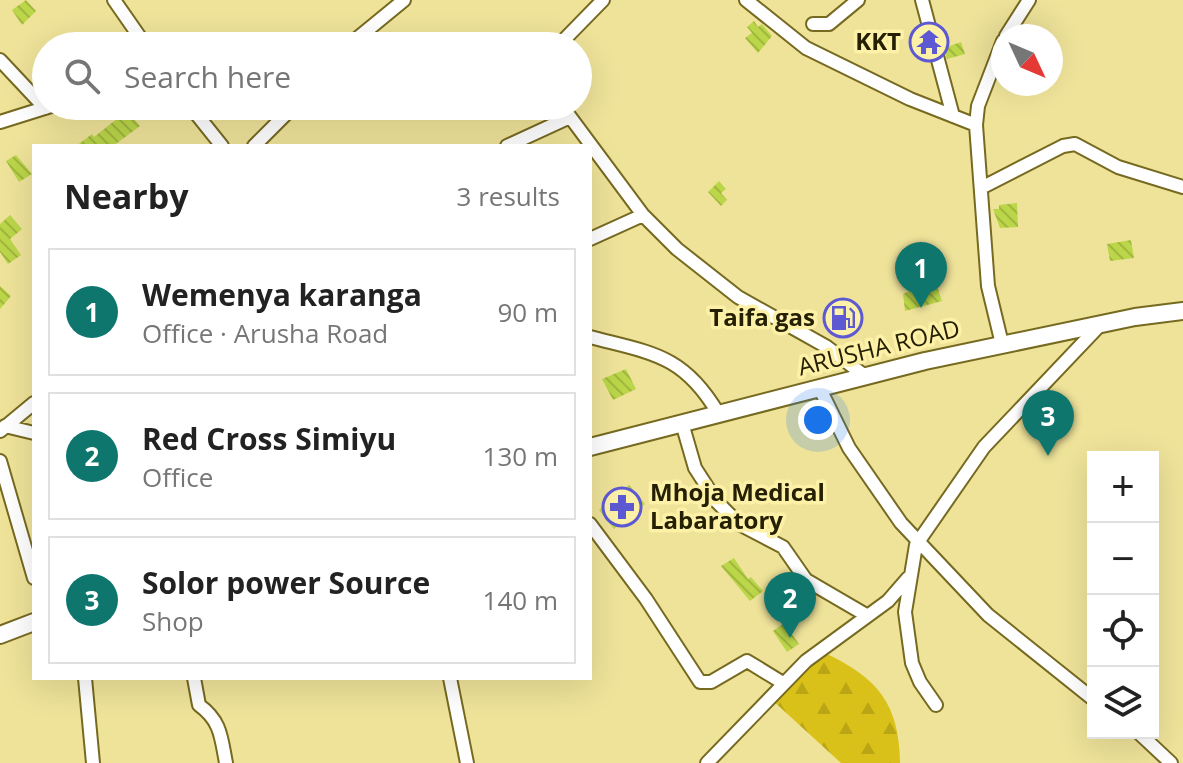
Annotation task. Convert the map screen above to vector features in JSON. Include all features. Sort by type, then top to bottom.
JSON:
[{"type":"main road","name":"ARUSHA ROAD","points":[[592,446],[865,376],[1002,344],[1180,309]]},
{"type":"main road","points":[[0,635],[32,623]]},
{"type":"street","points":[[114,0],[136,32]]},
{"type":"street","points":[[365,32],[404,0]]},
{"type":"street","points":[[572,32],[603,0]]},
{"type":"street","points":[[746,0],[806,48],[910,99],[976,125]]},
{"type":"street","points":[[813,24],[829,24],[858,0]]},
{"type":"street","points":[[922,0],[953,116]]},
{"type":"street","points":[[1013,24],[1029,0]]},
{"type":"street","points":[[0,60],[32,91]]},
{"type":"street","points":[[991,72],[978,106],[976,125],[988,286],[1002,344]]},
{"type":"street","points":[[0,122],[32,112]]},
{"type":"street","points":[[201,120],[220,144]]},
{"type":"street","points":[[256,144],[280,120]]},
{"type":"street","points":[[511,144],[563,120]]},
{"type":"street","points":[[572,120],[590,144]]},
{"type":"street","points":[[981,188],[1063,146],[1075,144],[1118,167],[1183,187]]},
{"type":"street","points":[[592,147],[643,215],[677,249],[738,297],[827,347],[865,376]]},
{"type":"street","points":[[592,238],[643,215]]},
{"type":"street","points":[[936,705],[920,682],[912,663],[905,612],[919,540],[984,447],[1100,325]]},
{"type":"street","points":[[592,337],[637,346],[672,363],[701,384],[718,413]]},
{"type":"street","points":[[819,387],[849,448],[901,523],[988,615],[1087,694]]},
{"type":"street","points":[[3,428],[32,405]]},
{"type":"street","points":[[682,423],[695,468],[717,502],[739,524],[783,547],[806,580],[866,615]]},
{"type":"street","points":[[3,428],[32,433]]},
{"type":"street","points":[[0,461],[32,571]]},
{"type":"street","points":[[592,527],[646,599],[700,682],[711,682],[747,661],[783,683]]},
{"type":"street","points":[[707,763],[783,683],[866,615],[888,601],[910,576]]},
{"type":"street","points":[[85,680],[93,763]]},
{"type":"street","points":[[194,680],[199,705],[213,714],[218,723],[226,763]]},
{"type":"street","points":[[450,680],[467,763]]},
{"type":"street","points":[[1145,739],[1171,763]]},
{"type":"green space","points":[[825,653],[859,672],[882,695],[895,724],[900,763],[841,763],[771,699]]},
{"type":"building","points":[[26,0],[36,11],[22,25],[12,10]]},
{"type":"building","points":[[754,21],[758,27],[762,24],[772,36],[758,53],[745,38],[752,33],[747,27]]},
{"type":"building","points":[[961,42],[965,54],[947,59],[944,48]]},
{"type":"building","points":[[116,120],[135,120],[140,126],[116,144],[79,144],[92,134],[94,137]]},
{"type":"building","points":[[16,155],[32,174],[19,182],[6,161]]},
{"type":"building","points":[[719,181],[726,189],[721,193],[727,200],[721,206],[708,192]]},
{"type":"building","points":[[1017,203],[1018,227],[1000,228],[993,209],[999,209],[999,205]]},
{"type":"building","points":[[10,215],[22,229],[10,239],[21,255],[8,264],[0,252],[0,224]]},
{"type":"building","points":[[1131,240],[1134,258],[1110,261],[1107,244]]},
{"type":"building","points":[[923,260],[925,268],[930,266],[942,301],[905,311],[903,294],[910,291],[904,265]]},
{"type":"building","points":[[0,286],[11,296],[0,309]]},
{"type":"building","points":[[626,369],[636,389],[613,400],[602,379]]},
{"type":"building","name":"Mhoja Medical Labaratory","points":[[629,485],[645,504],[614,529],[599,510]]},
{"type":"building","points":[[734,558],[748,579],[751,577],[763,591],[750,601],[721,566]]},
{"type":"building","points":[[784,623],[799,644],[787,652],[773,631]]},
{"type":"place","name":"KKT","points":[[929,42]]},
{"type":"place","name":"Wemenya karanga","points":[[921,308]]},
{"type":"place","name":"Taifa gas","points":[[843,318]]},
{"type":"place","name":"Solor power Source","points":[[1048,456]]},
{"type":"place","name":"Mhoja Medical Labaratory","points":[[622,507]]},
{"type":"place","name":"Red Cross Simiyu","points":[[790,638]]}]
